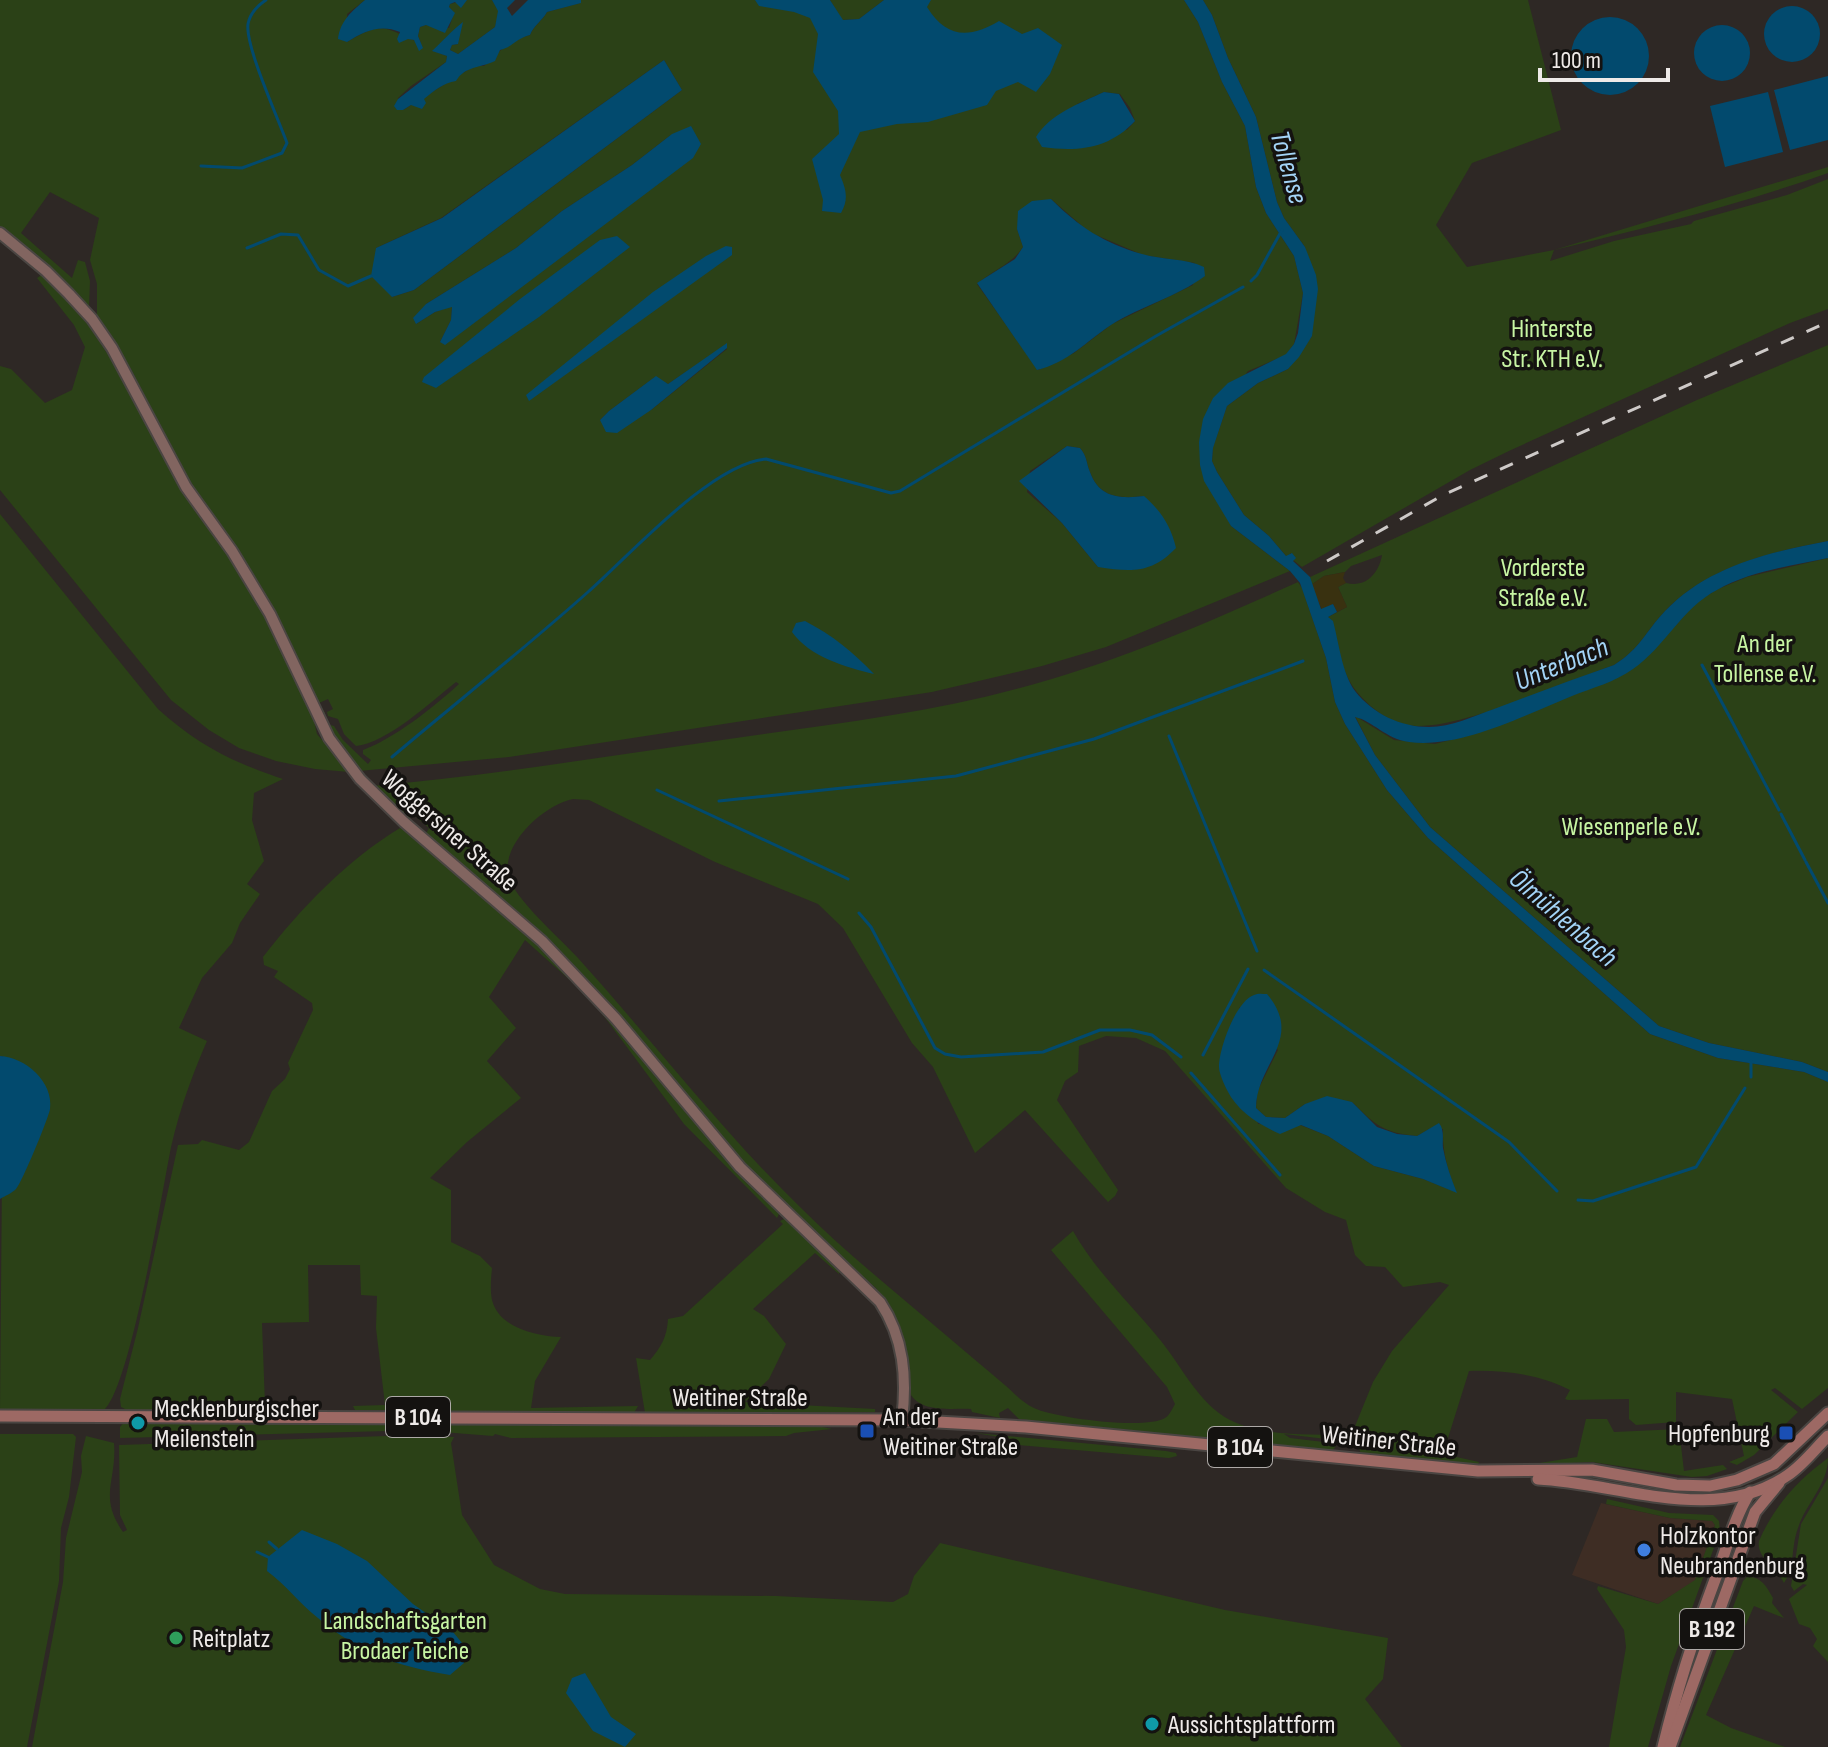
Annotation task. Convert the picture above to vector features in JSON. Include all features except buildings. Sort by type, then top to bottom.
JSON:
[{"type":"main road","name":"Woggersiner Straße","points":[[0,233],[69,294],[92,319],[112,348],[186,487],[232,551],[264,604],[329,738],[360,779],[404,822],[480,885],[552,951],[616,1019],[740,1167],[880,1302],[893,1326],[902,1353],[905,1399],[902,1420]]},
{"type":"main road","name":"Weitiner Straße","points":[[1478,1471],[1592,1470],[1676,1485],[1729,1483],[1774,1464],[1828,1413]]},
{"type":"main road","name":"Weitiner Straße","points":[[0,1416],[902,1420],[1040,1428],[1478,1471],[1606,1486],[1666,1498],[1718,1500],[1750,1493],[1786,1476],[1828,1436]]},
{"type":"main road","points":[[1750,1493],[1774,1464]]},
{"type":"main road","name":"B 192","points":[[1670,1747],[1755,1512],[1786,1476]]},
{"type":"main road","points":[[1729,1483],[1750,1493],[1755,1512]]},
{"type":"main road","name":"B 192","points":[[1663,1747],[1683,1669],[1734,1526],[1750,1493]]},
{"type":"main road","points":[[1718,1500],[1728,1510],[1734,1526]]},
{"type":"main road","points":[[1722,1559],[1736,1563]]},
{"type":"shaded area","name":"Holzkontor Neubrandenburg","points":[[1601,1503],[1670,1518],[1712,1521],[1715,1525],[1695,1581],[1658,1604],[1572,1575]]},
{"type":"green space","points":[[0,0],[365,0],[347,14],[347,42],[378,28],[421,43],[418,36],[420,27],[449,28],[454,13],[450,4],[492,0],[499,11],[495,27],[458,54],[450,50],[452,45],[458,44],[458,36],[448,36],[445,43],[433,51],[447,56],[446,62],[398,98],[397,110],[403,110],[474,66],[484,66],[510,43],[530,35],[547,12],[580,3],[581,0],[759,0],[912,48],[927,0],[1184,0],[1198,22],[1222,82],[1245,126],[1256,187],[1266,213],[1294,256],[1303,293],[1294,344],[1286,355],[1248,371],[1199,442],[1231,526],[1290,571],[1106,647],[932,692],[509,757],[359,771],[334,737],[330,725],[368,764],[371,760],[363,754],[363,750],[414,721],[459,684],[456,682],[395,730],[356,746],[344,734],[338,719],[328,716],[327,712],[333,709],[328,699],[319,703],[324,717],[257,581],[191,485],[131,369],[97,319],[97,284],[90,260],[99,218],[50,192],[21,233],[72,278],[78,260],[85,262],[90,281],[89,308],[0,228]],"holes":[[[664,60],[682,90],[414,290],[392,297],[376,248],[441,218]],[[1104,92],[1120,94],[1135,121],[1127,130],[1077,104]],[[672,134],[440,342],[451,320],[452,306],[416,324],[426,304],[516,248],[562,211],[632,165]],[[1051,199],[1089,232],[1143,255],[1195,263],[1193,285],[1112,324],[1074,353],[1038,370],[977,284],[1019,253],[1023,247],[1017,229]],[[727,344],[727,349],[651,410],[600,420],[655,377],[668,384]],[[1067,446],[1080,448],[1094,481],[1105,492],[1119,497],[1144,496],[1098,567],[1062,523],[1027,492],[1030,471]]]},
{"type":"green space","points":[[830,0],[884,0],[859,19],[842,20]]},
{"type":"green space","name":"Hinterste Str. KTH e.V.","points":[[1203,0],[1528,0],[1561,130],[1472,163],[1436,225],[1467,267],[1554,250],[1550,261],[1614,241],[1691,224],[1787,195],[1828,179],[1828,309],[1790,323],[1470,470],[1302,567],[1293,560],[1291,553],[1287,557],[1269,536],[1244,515],[1212,461],[1213,447],[1227,406],[1258,383],[1288,369],[1312,336],[1305,247],[1284,218],[1277,202],[1256,117]]},
{"type":"green space","points":[[1828,167],[1828,173],[1760,195],[1554,250]]},
{"type":"green space","points":[[43,274],[87,323],[121,374],[267,617],[313,716],[317,734],[349,772],[276,761],[239,748],[209,730],[171,700],[0,490],[0,366],[11,369],[45,403],[72,390],[85,347],[74,325],[37,278]]},
{"type":"green space","name":"Vorderste Straße e.V.","points":[[1828,345],[1828,541],[1762,556],[1720,572],[1682,596],[1665,611],[1637,646],[1614,665],[1480,714],[1427,726],[1408,725],[1380,713],[1351,684],[1328,617],[1347,607],[1338,587],[1370,578],[1378,568],[1382,555],[1351,566],[1345,572],[1324,576],[1311,585],[1310,577],[1697,400]]},
{"type":"green space","points":[[0,514],[158,709],[187,733],[216,751],[283,779],[254,793],[252,820],[264,861],[247,884],[260,894],[240,923],[232,943],[202,978],[179,1028],[207,1041],[175,1132],[133,1334],[114,1395],[104,1410],[0,1410],[3,1056],[0,1056]]},
{"type":"green space","name":"Wiesenperle e.V.","points":[[1828,558],[1828,1072],[1802,1062],[1709,1043],[1659,1026],[1430,827],[1375,755],[1355,716],[1394,740],[1435,744],[1470,735],[1609,681],[1677,624],[1696,602],[1718,589],[1747,577]]},
{"type":"green space","points":[[1298,582],[1326,658],[1335,702],[1345,724],[1387,790],[1428,838],[1650,1034],[1718,1058],[1804,1072],[1828,1082],[1828,1388],[1802,1409],[1775,1388],[1771,1390],[1798,1412],[1754,1455],[1737,1465],[1729,1462],[1744,1456],[1732,1399],[1676,1392],[1676,1422],[1636,1425],[1629,1419],[1629,1399],[1568,1400],[1565,1399],[1570,1390],[1558,1385],[1521,1374],[1495,1371],[1469,1371],[1443,1454],[1479,1462],[1478,1465],[1361,1454],[1358,1439],[1355,1438],[1351,1442],[1284,1434],[1290,1438],[1332,1443],[1336,1446],[1333,1450],[1019,1419],[1008,1408],[999,1413],[1000,1418],[972,1412],[971,1409],[923,1405],[911,1395],[899,1325],[876,1288],[825,1244],[744,1164],[620,1016],[545,937],[426,834],[429,828],[414,815],[408,819],[372,786],[544,766],[945,706],[1092,666],[1161,641]],"holes":[[[573,799],[589,800],[715,862],[818,904],[843,928],[912,1043],[933,1067],[975,1153],[1025,1110],[1108,1202],[1118,1190],[1057,1100],[1065,1081],[1078,1072],[1079,1046],[1106,1036],[1136,1038],[1165,1051],[1286,1188],[1325,1212],[1346,1220],[1355,1255],[1366,1266],[1385,1267],[1403,1287],[1440,1282],[1449,1285],[1392,1351],[1373,1382],[1351,1436],[1258,1430],[1219,1413],[1200,1395],[1161,1341],[1103,1274],[1073,1231],[1051,1250],[1167,1387],[1175,1404],[1165,1418],[1120,1423],[1045,1412],[1022,1401],[851,1255],[800,1207],[742,1147],[578,958],[519,895],[508,875],[508,863],[518,838],[538,817]],[[1239,1007],[1278,1050],[1257,1092],[1256,1108],[1266,1117],[1285,1118],[1305,1104],[1352,1102],[1388,1130],[1417,1136],[1429,1129],[1443,1129],[1446,1161],[1456,1192],[1423,1179],[1374,1166],[1328,1136],[1300,1125],[1258,1124]]]},
{"type":"green space","points":[[400,828],[406,829],[539,944],[583,989],[525,940],[489,997],[516,1028],[487,1061],[521,1098],[467,1142],[430,1178],[451,1190],[451,1242],[480,1256],[492,1268],[492,1300],[496,1310],[510,1324],[541,1335],[561,1337],[535,1381],[531,1408],[638,1406],[634,1413],[355,1410],[353,1406],[385,1405],[376,1328],[377,1296],[361,1295],[360,1265],[308,1265],[309,1322],[262,1323],[265,1405],[298,1406],[290,1411],[127,1410],[121,1407],[120,1399],[178,1145],[198,1144],[202,1140],[239,1150],[249,1142],[272,1091],[285,1079],[290,1069],[288,1063],[313,1010],[312,1003],[274,977],[278,971],[264,965],[263,957],[326,886],[361,855]]},
{"type":"green space","points":[[592,1000],[696,1123],[780,1212],[777,1218],[684,1124]]},
{"type":"green space","points":[[786,1218],[840,1270],[839,1274],[815,1253],[753,1309],[764,1316],[786,1344],[769,1379],[745,1402],[875,1409],[875,1412],[645,1413],[636,1358],[650,1360],[663,1341],[668,1319],[683,1316]]},
{"type":"green space","points":[[1586,1419],[1607,1419],[1614,1432],[1679,1429],[1684,1471],[1723,1465],[1727,1469],[1692,1477],[1592,1462],[1527,1465],[1577,1457]]},
{"type":"green space","points":[[126,1420],[418,1422],[419,1425],[426,1425],[426,1430],[120,1438],[120,1427]]},
{"type":"green space","points":[[429,1422],[804,1423],[832,1429],[786,1436],[511,1438],[495,1434],[429,1431]]},
{"type":"green space","points":[[975,1433],[1166,1451],[1177,1456],[1169,1458],[1018,1445],[1012,1439]]},
{"type":"green space","points":[[0,1434],[73,1434],[76,1437],[69,1497],[61,1528],[59,1581],[27,1747],[0,1747]]},
{"type":"green space","name":"Landschaftsgarten Brodaer Teiche","points":[[416,1435],[454,1437],[451,1443],[462,1515],[494,1565],[540,1589],[565,1594],[776,1596],[893,1602],[908,1594],[914,1576],[940,1543],[1225,1610],[1388,1638],[1383,1679],[1365,1699],[1402,1747],[32,1747],[86,1436],[114,1443],[111,1508],[123,1532],[127,1530],[120,1515],[119,1445]]},
{"type":"green space","points":[[1828,1458],[1821,1485],[1798,1528],[1790,1571],[1784,1583],[1763,1557],[1759,1541],[1788,1495]]},
{"type":"green space","points":[[1828,1478],[1828,1662],[1813,1646],[1817,1639],[1810,1628],[1799,1624],[1789,1599],[1807,1585],[1803,1584],[1794,1591],[1791,1586],[1801,1524]]},
{"type":"green space","points":[[1607,1499],[1669,1513],[1713,1515],[1719,1521],[1720,1531],[1671,1666],[1648,1747],[1609,1747],[1626,1647],[1624,1630],[1597,1589],[1598,1586],[1658,1604],[1695,1580],[1715,1525],[1712,1521],[1670,1518],[1606,1504]]},
{"type":"green space","points":[[1747,1577],[1763,1583],[1773,1598],[1772,1603],[1784,1618],[1754,1606],[1706,1715],[1731,1728],[1785,1747],[1680,1747],[1743,1581]]},
{"type":"sand","points":[[1345,572],[1343,578],[1346,583],[1338,587],[1347,607],[1337,612],[1333,604],[1322,610],[1311,585],[1324,576]]},
{"type":"water","points":[[365,0],[467,0],[461,8],[455,2],[450,4],[455,13],[445,33],[426,25],[420,27],[418,36],[423,48],[419,51],[414,40],[399,43],[400,32],[386,29],[366,32],[347,42],[338,39],[344,22]]},
{"type":"water","points":[[492,0],[515,0],[507,8],[512,16],[528,0],[581,0],[581,3],[547,12],[530,35],[500,50],[495,61],[468,70],[456,81],[435,90],[424,99],[426,103],[422,109],[411,105],[397,110],[394,106],[398,99],[446,62],[447,56],[432,51],[459,25],[463,22],[458,44],[452,45],[450,50],[458,54],[495,27],[498,11]]},
{"type":"water","points":[[755,0],[830,0],[843,20],[859,19],[884,0],[931,0],[927,7],[950,30],[968,33],[999,21],[1022,34],[1038,28],[1062,45],[1050,74],[1036,92],[1018,82],[996,91],[987,105],[928,122],[897,124],[860,132],[840,175],[846,194],[844,208],[841,213],[822,211],[823,200],[812,159],[839,134],[838,111],[813,72],[818,34],[810,18],[759,6]]},
{"type":"water","points":[[1184,0],[1203,0],[1212,15],[1256,117],[1277,202],[1284,218],[1305,247],[1318,289],[1312,336],[1288,369],[1258,383],[1227,406],[1213,448],[1212,461],[1244,515],[1269,536],[1286,556],[1292,553],[1296,558],[1293,561],[1310,577],[1321,609],[1333,604],[1337,612],[1328,617],[1333,621],[1347,676],[1355,691],[1370,706],[1388,718],[1408,725],[1429,727],[1470,718],[1614,665],[1637,646],[1665,611],[1682,596],[1720,572],[1762,556],[1828,541],[1828,558],[1757,574],[1730,583],[1705,598],[1683,617],[1655,650],[1626,674],[1492,729],[1449,740],[1409,742],[1355,717],[1375,755],[1430,827],[1659,1026],[1709,1043],[1802,1062],[1828,1072],[1828,1082],[1804,1072],[1718,1058],[1650,1034],[1428,838],[1387,790],[1345,724],[1335,702],[1326,658],[1300,583],[1290,571],[1231,526],[1204,481],[1200,465],[1199,442],[1203,419],[1213,398],[1228,383],[1286,354],[1298,333],[1303,293],[1294,256],[1266,213],[1256,187],[1245,126],[1222,82],[1198,22]]},
{"type":"water","points":[[1792,6],[1812,14],[1820,34],[1812,54],[1792,62],[1772,54],[1764,34],[1772,14]]},
{"type":"water","points":[[1610,17],[1625,20],[1638,28],[1646,41],[1649,56],[1646,71],[1638,84],[1625,92],[1610,95],[1595,92],[1582,84],[1574,71],[1571,56],[1574,41],[1582,28],[1595,20]]},
{"type":"water","points":[[1722,25],[1742,33],[1750,53],[1742,73],[1722,81],[1702,73],[1694,53],[1702,33]]},
{"type":"water","points":[[664,60],[682,90],[414,290],[392,297],[371,276],[376,248],[442,218]]},
{"type":"water","points":[[1828,76],[1828,140],[1790,150],[1774,90]]},
{"type":"water","points":[[1104,92],[1119,94],[1135,121],[1104,143],[1068,149],[1042,147],[1036,137],[1049,122]]},
{"type":"water","points":[[1768,92],[1783,152],[1725,167],[1710,106]]},
{"type":"water","points":[[691,126],[701,144],[693,158],[445,345],[440,342],[451,320],[452,307],[435,312],[416,324],[413,318],[426,304],[516,248],[562,211],[632,165],[672,134]]},
{"type":"water","points":[[1051,199],[1082,226],[1116,245],[1142,254],[1197,264],[1204,267],[1205,276],[1111,325],[1058,362],[1037,370],[977,283],[1015,259],[1023,247],[1017,229],[1018,211],[1032,201]]},
{"type":"water","points":[[617,236],[630,247],[539,317],[436,388],[422,382],[424,377],[520,299],[600,240]]},
{"type":"water","points":[[726,246],[732,247],[732,255],[529,401],[526,395],[653,292]]},
{"type":"water","points":[[727,343],[727,348],[651,410],[617,433],[606,432],[600,420],[656,376],[668,384]]},
{"type":"water","points":[[1067,446],[1080,448],[1094,481],[1105,492],[1119,497],[1144,496],[1168,526],[1176,548],[1149,567],[1121,570],[1098,567],[1062,523],[1019,481]]},
{"type":"water","points":[[805,621],[842,644],[874,674],[840,664],[808,648],[792,632],[796,623]]},
{"type":"water","points":[[1267,994],[1277,1010],[1280,1038],[1258,1092],[1256,1108],[1266,1117],[1285,1118],[1305,1104],[1327,1096],[1352,1102],[1377,1127],[1397,1134],[1417,1136],[1439,1123],[1446,1160],[1457,1193],[1423,1179],[1374,1166],[1328,1136],[1301,1125],[1280,1134],[1256,1121],[1237,1105],[1220,1072],[1222,1049],[1241,1006],[1254,995]]},
{"type":"water","points":[[0,1056],[19,1061],[36,1073],[47,1089],[50,1109],[16,1189],[0,1199]]},
{"type":"water","points":[[302,1530],[337,1544],[367,1561],[413,1604],[453,1632],[467,1649],[464,1663],[450,1675],[396,1663],[349,1641],[318,1618],[267,1571],[268,1557]]},
{"type":"water","points":[[585,1673],[611,1717],[636,1734],[625,1747],[593,1731],[566,1693],[572,1678]]},
{"type":"waterway","points":[[201,166],[242,168],[282,153],[287,143],[248,34],[250,16],[266,0]]},
{"type":"waterway","points":[[1251,281],[1282,230]]},
{"type":"waterway","points":[[247,248],[281,234],[298,235],[319,270],[348,286],[371,276]]},
{"type":"waterway","points":[[392,757],[564,613],[672,514],[721,476],[745,464],[766,459],[891,493],[900,491],[1243,287]]},
{"type":"waterway","points":[[719,801],[956,776],[1094,739],[1303,661]]},
{"type":"waterway","points":[[1702,665],[1779,810]]},
{"type":"waterway","points":[[1169,736],[1257,951]]},
{"type":"waterway","points":[[657,790],[848,879]]},
{"type":"waterway","points":[[1781,814],[1805,860]]},
{"type":"waterway","points":[[1806,862],[1828,903]]},
{"type":"waterway","points":[[859,913],[871,927],[935,1048],[945,1054],[961,1057],[1043,1052],[1100,1030],[1130,1030],[1152,1035],[1181,1057]]},
{"type":"waterway","points":[[1203,1055],[1248,969]]},
{"type":"waterway","points":[[1264,970],[1509,1142],[1557,1191]]},
{"type":"waterway","points":[[1751,1061],[1751,1077]]},
{"type":"waterway","points":[[1191,1073],[1280,1175]]},
{"type":"waterway","points":[[1578,1200],[1593,1201],[1696,1167],[1745,1088]]},
{"type":"waterway","points":[[269,1542],[277,1549]]},
{"type":"waterway","points":[[257,1552],[268,1557]]},
{"type":"railway","points":[[1327,561],[1443,495],[1828,322]]},
{"type":"place","name":"Mecklenburgischer Meilenstein","points":[[138,1423]]},
{"type":"place","name":"An der Weitiner Straße","points":[[867,1431]]},
{"type":"place","name":"Hopfenburg","points":[[1786,1433]]},
{"type":"place","name":"Holzkontor Neubrandenburg","points":[[1644,1550]]},
{"type":"place","name":"Reitplatz","points":[[176,1638]]},
{"type":"place","name":"Aussichtsplattform","points":[[1152,1724]]},
{"type":"water label","name":"Tollense","points":[[1290,167]]},
{"type":"water label","name":"Unterbach","points":[[1561,663]]},
{"type":"water label","name":"Ölmühlenbach","points":[[1564,917]]},
{"type":"park label","name":"An der Tollense e.V.","points":[[1765,658]]}]
